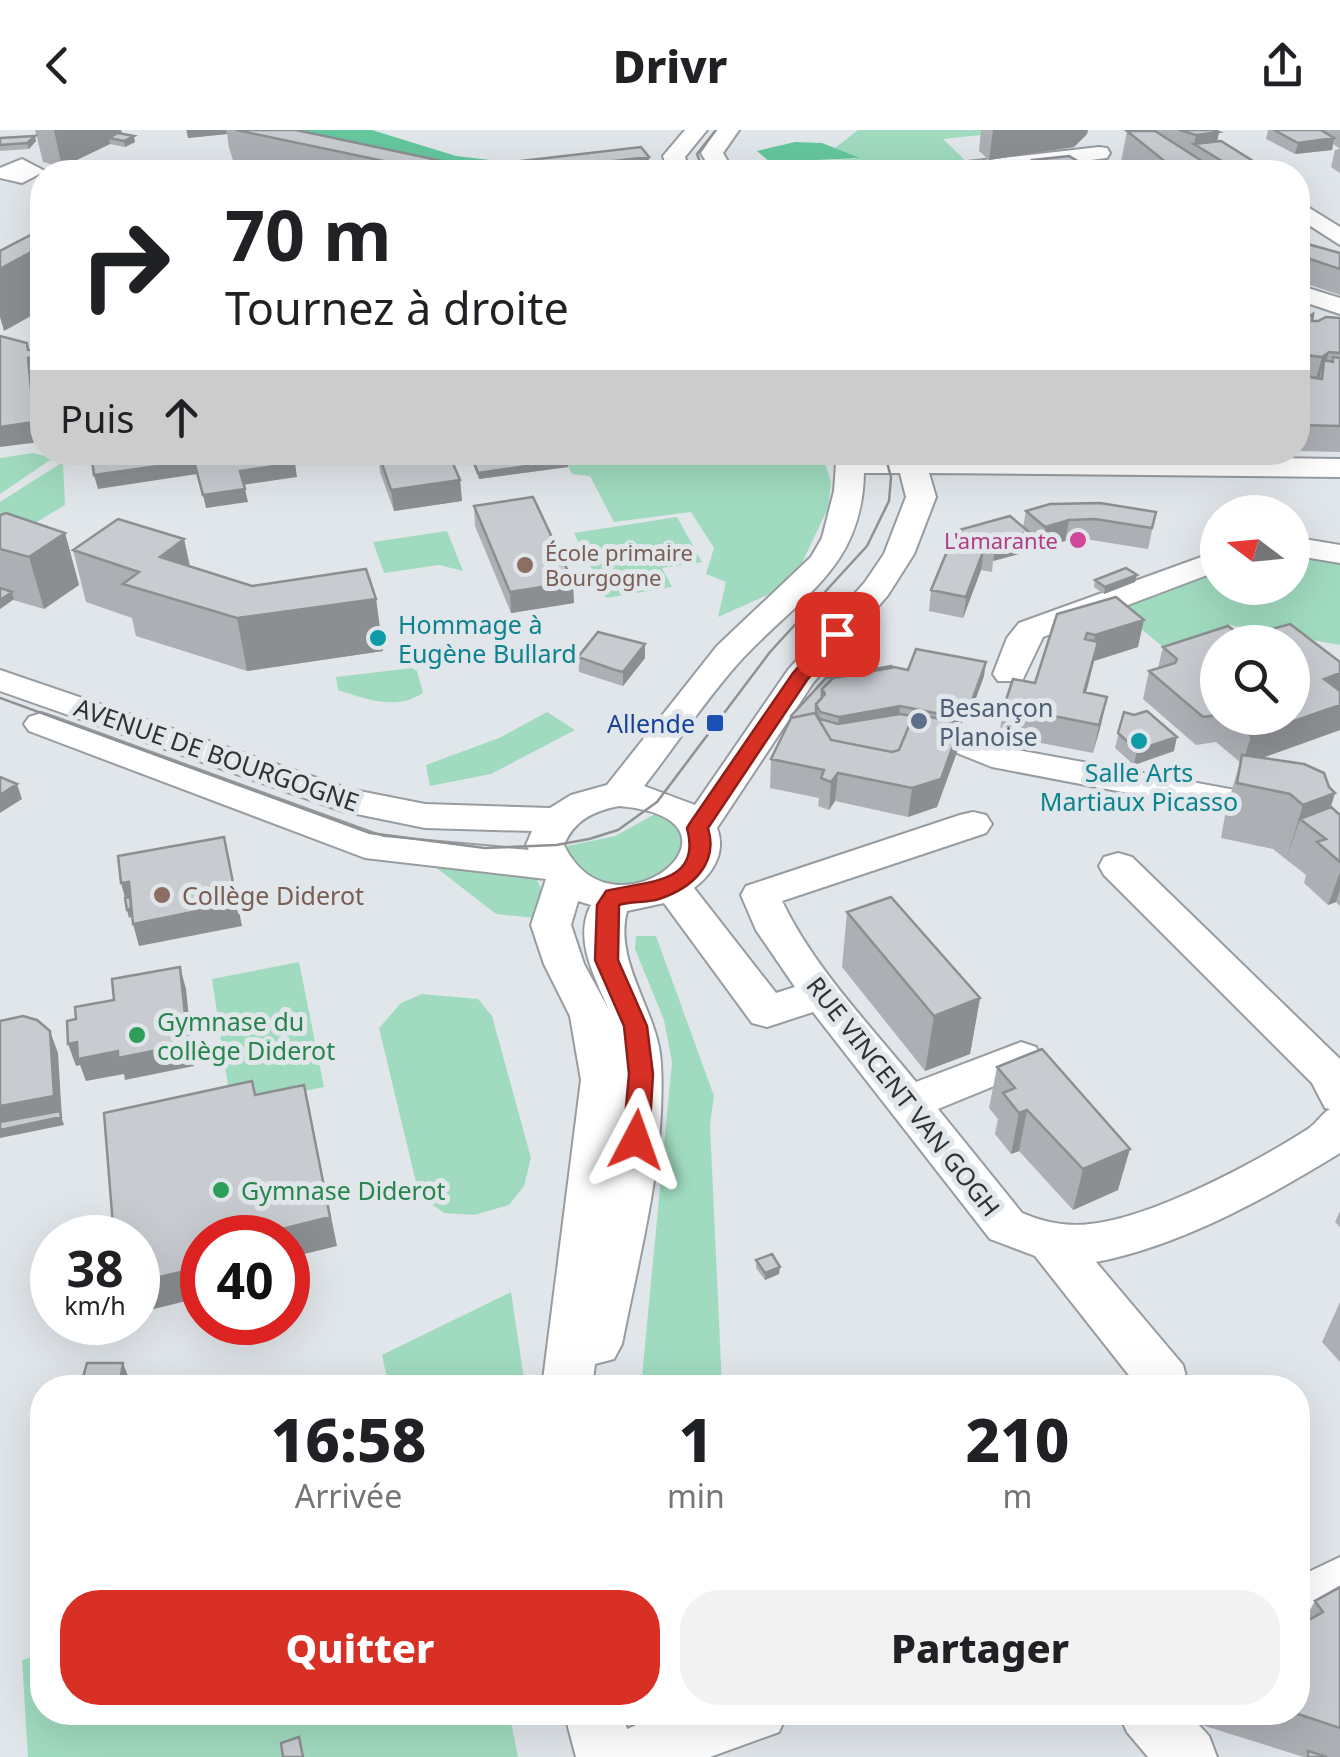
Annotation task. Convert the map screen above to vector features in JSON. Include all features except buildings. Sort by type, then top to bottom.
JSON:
[{"type":"street","points":[[675,160],[674,156],[696,130]]},
{"type":"street","points":[[716,160],[712,153],[728,130]]},
{"type":"street","points":[[1102,130],[1093,148],[1108,160]]},
{"type":"street","points":[[1040,160],[1099,153]]},
{"type":"street","points":[[11,195],[30,186]]},
{"type":"street","points":[[1310,217],[1340,238]]},
{"type":"street","points":[[1310,296],[1340,306]]},
{"type":"street","points":[[619,794],[729,653],[824,562],[837,538],[849,491],[848,465]]},
{"type":"street","points":[[698,828],[800,677],[877,588],[899,554],[921,497],[914,465]]},
{"type":"street","points":[[1212,465],[1340,468]]},
{"type":"street","points":[[1310,549],[1340,554]]},
{"type":"street","points":[[1010,674],[1031,630],[1200,567]]},
{"type":"street","name":"AVENUE DE BOURGOGNE","points":[[0,680],[342,800],[425,816],[556,820]]},
{"type":"street","name":"AVENUE DE BOURGOGNE","points":[[0,708],[378,849],[557,872]]},
{"type":"street","points":[[865,730],[880,728],[950,741],[992,756],[1309,817]]},
{"type":"street","points":[[557,872],[595,894],[614,897],[671,886],[688,874],[699,859],[702,844],[698,828],[689,816],[660,799],[619,794],[594,798],[556,820],[545,845],[557,872],[552,925],[564,964],[592,1016],[603,1080],[569,1375]]},
{"type":"street","name":"RUE VINCENT VAN GOGH","points":[[973,824],[760,895],[776,930],[822,993],[1006,1226],[1050,1240],[1086,1244],[1116,1240],[1258,1177],[1331,1138],[1340,1122]]},
{"type":"street","points":[[1118,866],[1328,1072],[1340,1096]]},
{"type":"street","points":[[671,886],[768,1012],[822,993]]},
{"type":"street","points":[[591,1375],[636,1140],[641,1074],[636,1026],[606,960],[608,905],[614,897]]},
{"type":"street","points":[[722,948],[776,930]]},
{"type":"street","points":[[910,1102],[1021,1058]]},
{"type":"street","points":[[1050,1240],[1161,1375]]},
{"type":"street","points":[[1310,1600],[1340,1583]]},
{"type":"street","points":[[603,1725],[626,1753],[717,1725]]},
{"type":"street","points":[[1160,1725],[1188,1757]]},
{"type":"green space","points":[[268,130],[372,130],[456,156],[490,160],[308,160]]},
{"type":"green space","points":[[858,130],[1009,132],[943,139],[965,160],[828,160],[857,159],[835,148]]},
{"type":"green space","points":[[795,142],[822,143],[860,158],[768,160],[757,151]]},
{"type":"green space","points":[[30,453],[30,465],[43,465],[0,494],[0,458]]},
{"type":"green space","points":[[63,465],[65,505],[0,544],[0,502]]},
{"type":"green space","points":[[567,465],[826,465],[831,482],[828,508],[802,563],[774,592],[718,617],[726,582],[706,574],[714,548],[691,512],[614,522],[590,476],[572,474]]},
{"type":"green space","points":[[677,517],[702,562],[662,568],[672,587],[606,598],[574,533]]},
{"type":"green space","points":[[447,531],[463,571],[439,565],[384,573],[373,542]]},
{"type":"green space","points":[[1310,557],[1340,562],[1340,645],[1310,640],[1310,625],[1200,625],[1200,635],[1163,647],[1121,612],[1200,577],[1200,605],[1310,605]]},
{"type":"green space","points":[[412,668],[417,671],[423,693],[413,698],[381,702],[338,690],[336,677]]},
{"type":"green space","points":[[547,712],[575,730],[491,774],[430,786],[426,765],[499,738]]},
{"type":"green space","points":[[657,813],[671,821],[682,837],[678,856],[667,870],[649,879],[608,882],[589,875],[575,863],[567,846],[615,836]]},
{"type":"green space","points":[[434,866],[534,873],[541,888],[536,918],[496,914]]},
{"type":"green space","points":[[636,936],[656,936],[714,1096],[710,1125],[721,1375],[642,1375],[672,1062],[664,1020],[635,949]]},
{"type":"green space","points":[[299,962],[324,1087],[231,1106],[212,979]]},
{"type":"green space","points":[[422,994],[478,999],[492,1016],[531,1158],[524,1186],[509,1205],[474,1215],[444,1213],[419,1195],[379,1028],[401,1003]]},
{"type":"green space","points":[[511,1292],[523,1375],[386,1375],[382,1355]]},
{"type":"green space","points":[[30,1658],[30,1725],[511,1725],[518,1757],[28,1757],[22,1660]]},
{"type":"tram line","points":[[699,160],[697,154],[716,130]]},
{"type":"tram line","points":[[0,698],[370,833],[485,848],[556,845],[589,839],[618,830],[657,802],[770,652],[867,546],[889,501],[888,465]]},
{"type":"place","name":"L'amarante","points":[[1078,540]]},
{"type":"place","name":"École primaire Bourgogne","points":[[525,565]]},
{"type":"place","name":"Hommage à Eugène Bullard","points":[[378,638]]},
{"type":"place","name":"Besançon Planoise","points":[[919,721]]},
{"type":"place","name":"Allende","points":[[715,723]]},
{"type":"place","name":"Salle Arts Martiaux Picasso","points":[[1139,741]]},
{"type":"place","name":"Collège Diderot","points":[[162,895]]},
{"type":"place","name":"Gymnase du collège Diderot","points":[[137,1035]]},
{"type":"place","name":"Gymnase Diderot","points":[[221,1190]]},
{"type":"route","points":[[636,1140],[641,1074],[636,1026],[606,960],[608,905],[614,897],[654,893],[688,874],[699,859],[702,844],[698,828],[800,677],[837,634]]}]
